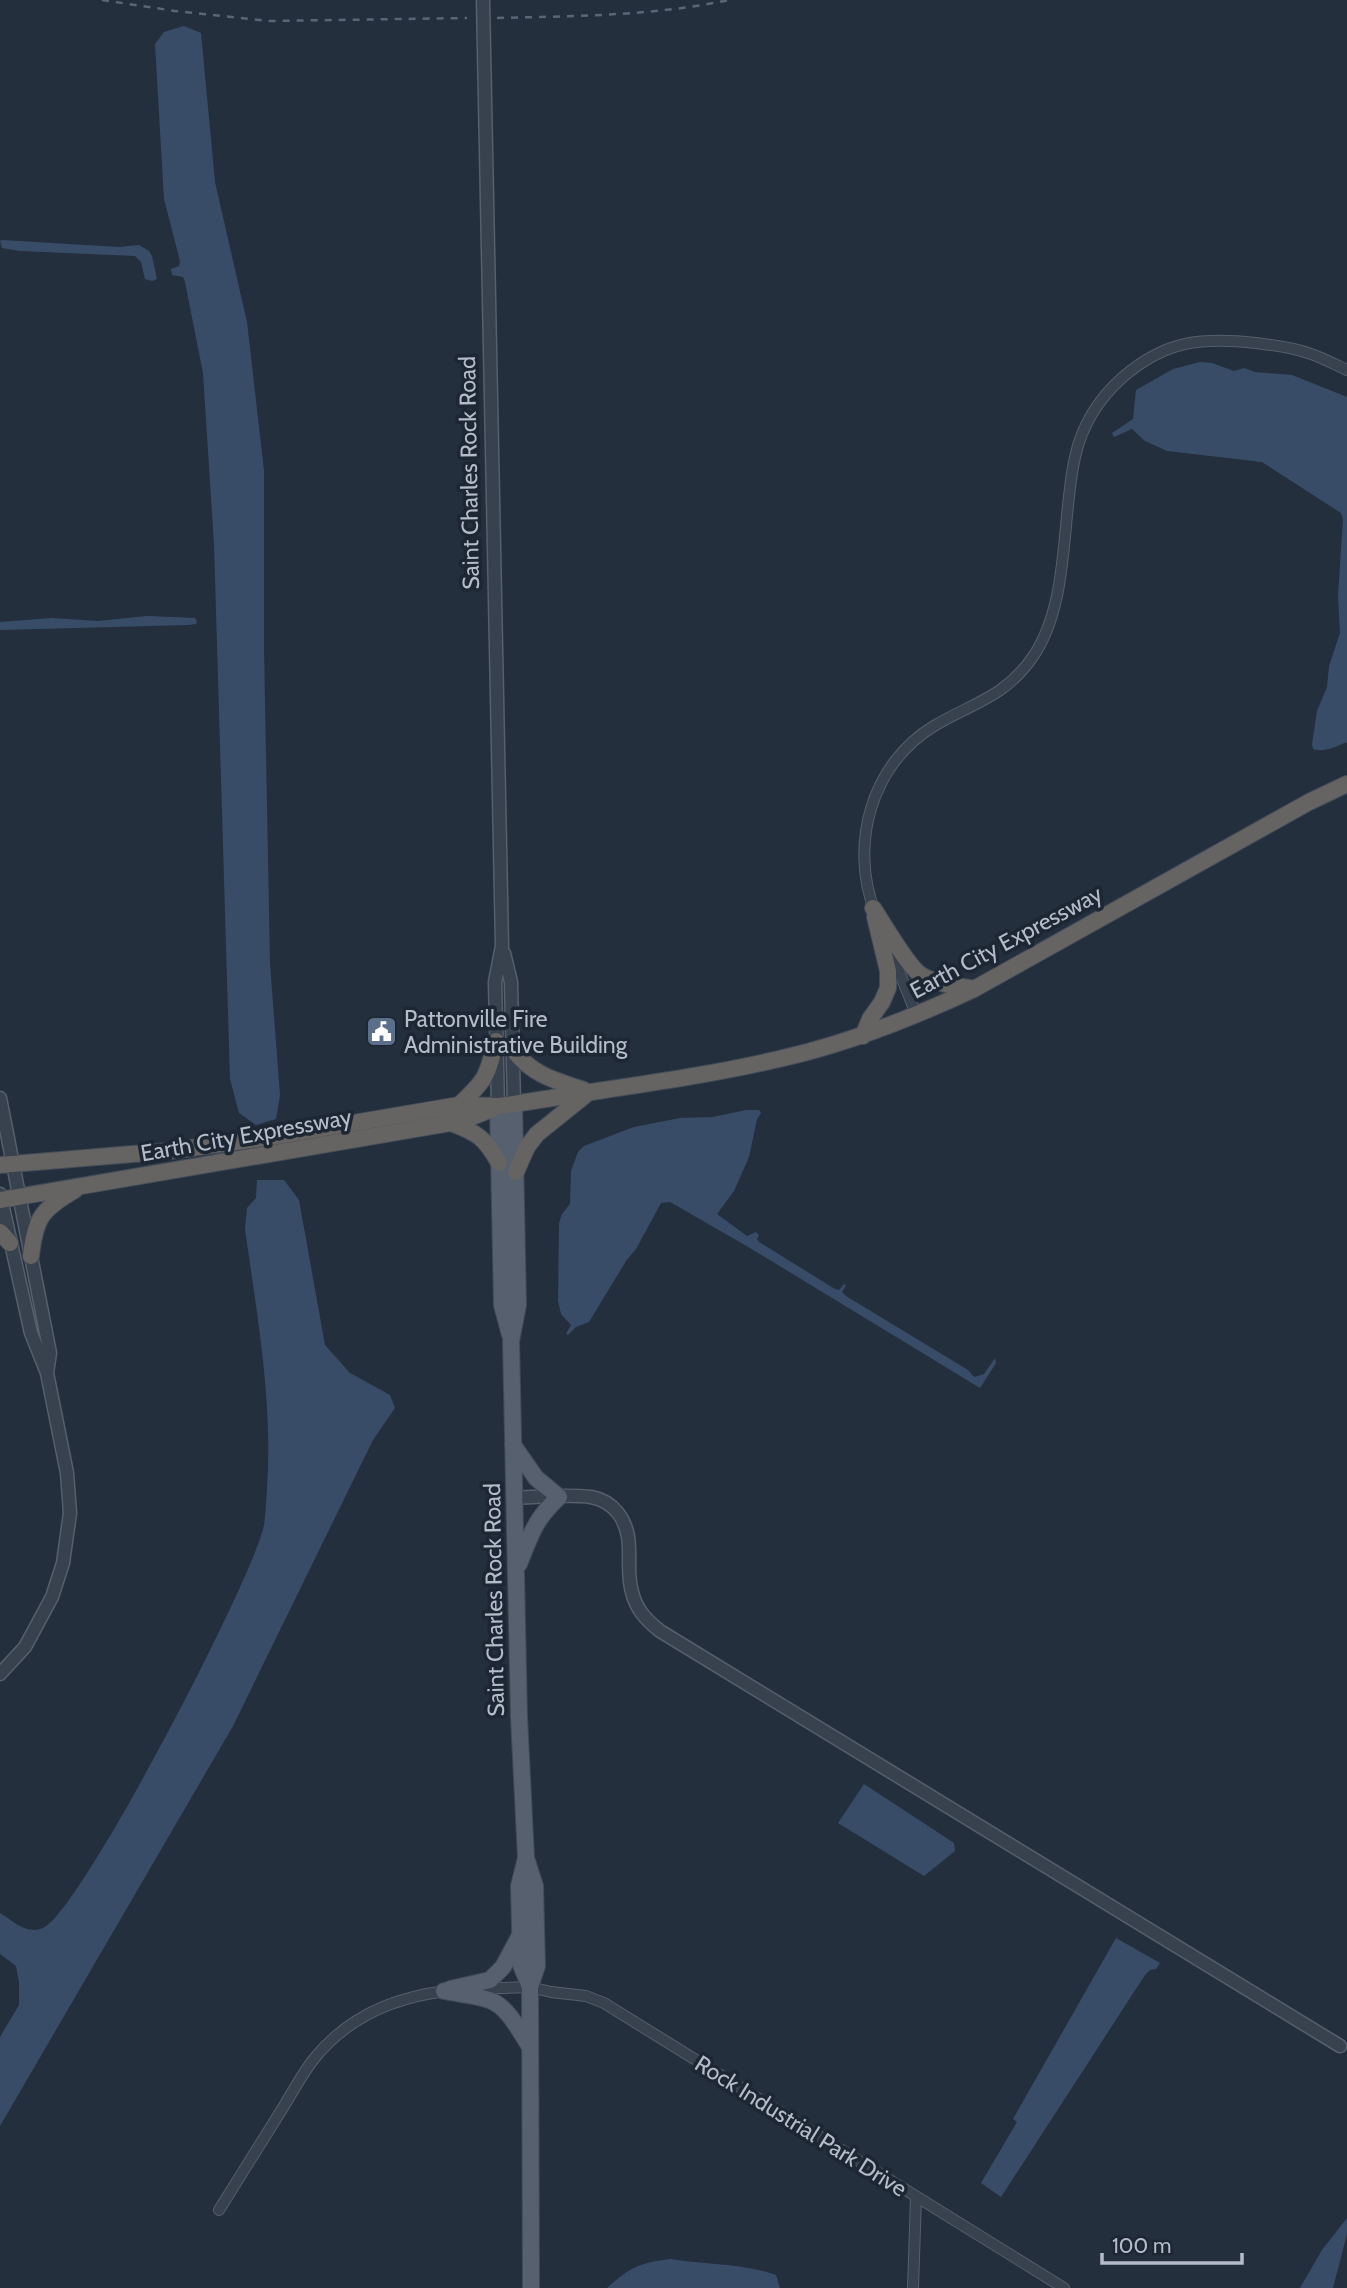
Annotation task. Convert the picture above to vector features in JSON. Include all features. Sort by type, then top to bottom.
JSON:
[{"type":"highway","name":"Earth City Expressway","points":[[7,1164],[102,1158],[203,1147],[459,1105],[514,1104],[783,1059],[863,1036],[918,1016],[974,989],[1281,818],[1347,785]]},
{"type":"highway","points":[[873,908],[909,965],[921,975],[974,989]]},
{"type":"highway","points":[[863,1036],[888,988],[888,971],[873,908]]},
{"type":"highway","points":[[459,1105],[486,1077],[496,1041]]},
{"type":"highway","points":[[513,1050],[531,1069],[541,1075],[590,1091]]},
{"type":"highway","points":[[516,1172],[527,1147],[537,1133],[590,1091]]},
{"type":"highway","name":"Earth City Expressway","points":[[0,1197],[81,1186],[462,1121],[498,1106]]},
{"type":"highway","points":[[451,1123],[481,1136],[499,1163]]},
{"type":"highway","points":[[31,1256],[36,1225],[42,1214],[81,1186]]},
{"type":"main road","name":"Saint Charles Rock Road","points":[[511,1341],[519,1305],[514,1104]]},
{"type":"main road","name":"Saint Charles Rock Road","points":[[498,1106],[502,1305],[511,1341],[526,1858],[535,1886],[537,1966],[530,1987],[531,2288]]},
{"type":"main road","points":[[513,1445],[536,1478],[559,1497],[540,1515],[516,1573]]},
{"type":"main road","name":"Saint Charles Rock Road","points":[[526,1858],[519,1886],[520,1935],[521,1965],[530,1987]]},
{"type":"main road","points":[[444,1991],[490,1980],[503,1967],[520,1935]]},
{"type":"main road","points":[[444,1991],[491,2000],[498,2004],[530,2048]]},
{"type":"street","name":"Saint Charles Rock Road","points":[[483,0],[502,946],[495,982],[498,1106]]},
{"type":"street","points":[[918,1016],[873,908],[863,862],[867,823],[874,797],[887,772],[905,748],[935,725],[987,700],[1012,681],[1032,658],[1045,635],[1055,609],[1071,481],[1080,438],[1089,416],[1110,388],[1137,365],[1163,351],[1194,341],[1282,346],[1309,353],[1347,369]]},
{"type":"street","name":"Saint Charles Rock Road","points":[[502,946],[511,982],[514,1104]]},
{"type":"street","points":[[0,1098],[7,1164],[20,1196],[50,1353],[47,1373]]},
{"type":"street","points":[[0,1197],[5,1237],[31,1333],[47,1373],[69,1493],[70,1513],[63,1563],[52,1597],[25,1647],[0,1674]]},
{"type":"street","points":[[514,1498],[591,1497],[613,1506],[628,1532],[631,1589],[642,1614],[660,1631],[1340,2046]]},
{"type":"street","name":"Rock Industrial Park Drive","points":[[219,2210],[312,2062],[337,2034],[364,2015],[400,2000],[444,1991],[530,1987],[586,1996],[604,2003],[1064,2288]]},
{"type":"street","points":[[913,2288],[916,2197]]},
{"type":"water","points":[[184,26],[201,33],[215,182],[247,322],[264,471],[264,650],[270,964],[280,1095],[276,1119],[256,1125],[239,1113],[230,1079],[214,544],[203,373],[185,282],[183,277],[172,275],[171,269],[179,266],[180,261],[164,199],[155,44],[164,32]]},
{"type":"water","points":[[2,240],[119,247],[139,245],[152,256],[157,279],[145,279],[141,262],[135,256],[20,251],[2,248]]},
{"type":"water","points":[[1200,362],[1212,363],[1234,371],[1244,368],[1255,372],[1292,375],[1347,397],[1347,742],[1335,747],[1317,750],[1313,749],[1312,744],[1317,711],[1327,687],[1329,666],[1340,633],[1338,595],[1343,519],[1341,513],[1262,462],[1167,451],[1145,441],[1132,429],[1114,437],[1112,433],[1133,419],[1136,390],[1173,369]]},
{"type":"water","points":[[147,616],[195,618],[197,621],[196,624],[188,625],[0,630],[0,622],[52,618],[98,621]]},
{"type":"water","points":[[759,1110],[761,1113],[757,1119],[749,1157],[734,1191],[717,1214],[747,1236],[756,1232],[759,1242],[835,1289],[839,1290],[846,1285],[842,1292],[846,1296],[968,1370],[974,1377],[984,1374],[995,1358],[996,1363],[980,1388],[670,1202],[661,1203],[636,1249],[589,1322],[566,1334],[571,1325],[561,1314],[558,1301],[559,1223],[570,1204],[571,1171],[578,1152],[584,1146],[634,1127]]},
{"type":"water","points":[[257,1180],[284,1180],[299,1200],[325,1345],[350,1373],[390,1395],[395,1408],[373,1440],[233,1726],[0,2126],[0,2037],[19,2005],[19,1982],[16,1966],[0,1954],[0,1913],[31,1930],[43,1928],[63,1908],[92,1866],[200,1671],[231,1607],[264,1525],[268,1455],[266,1390],[245,1229],[247,1208],[256,1198]]},
{"type":"water","points":[[864,1784],[954,1843],[955,1851],[924,1876],[838,1823]]},
{"type":"water","points":[[1116,1938],[1160,1963],[1156,1969],[1145,1975],[1001,2197],[981,2183],[1017,2122],[1013,2119]]},
{"type":"water","points":[[1347,2218],[1347,2234],[1333,2288],[1300,2288],[1322,2250]]},
{"type":"water","points":[[671,2259],[763,2271],[776,2275],[780,2288],[607,2288],[636,2267]]},
{"type":"railway","points":[[102,0],[269,21],[467,18]]},
{"type":"railway","points":[[497,18],[643,12],[729,0]]},
{"type":"place","name":"Pattonville Fire Administrative Building","points":[[381,1032]]}]
